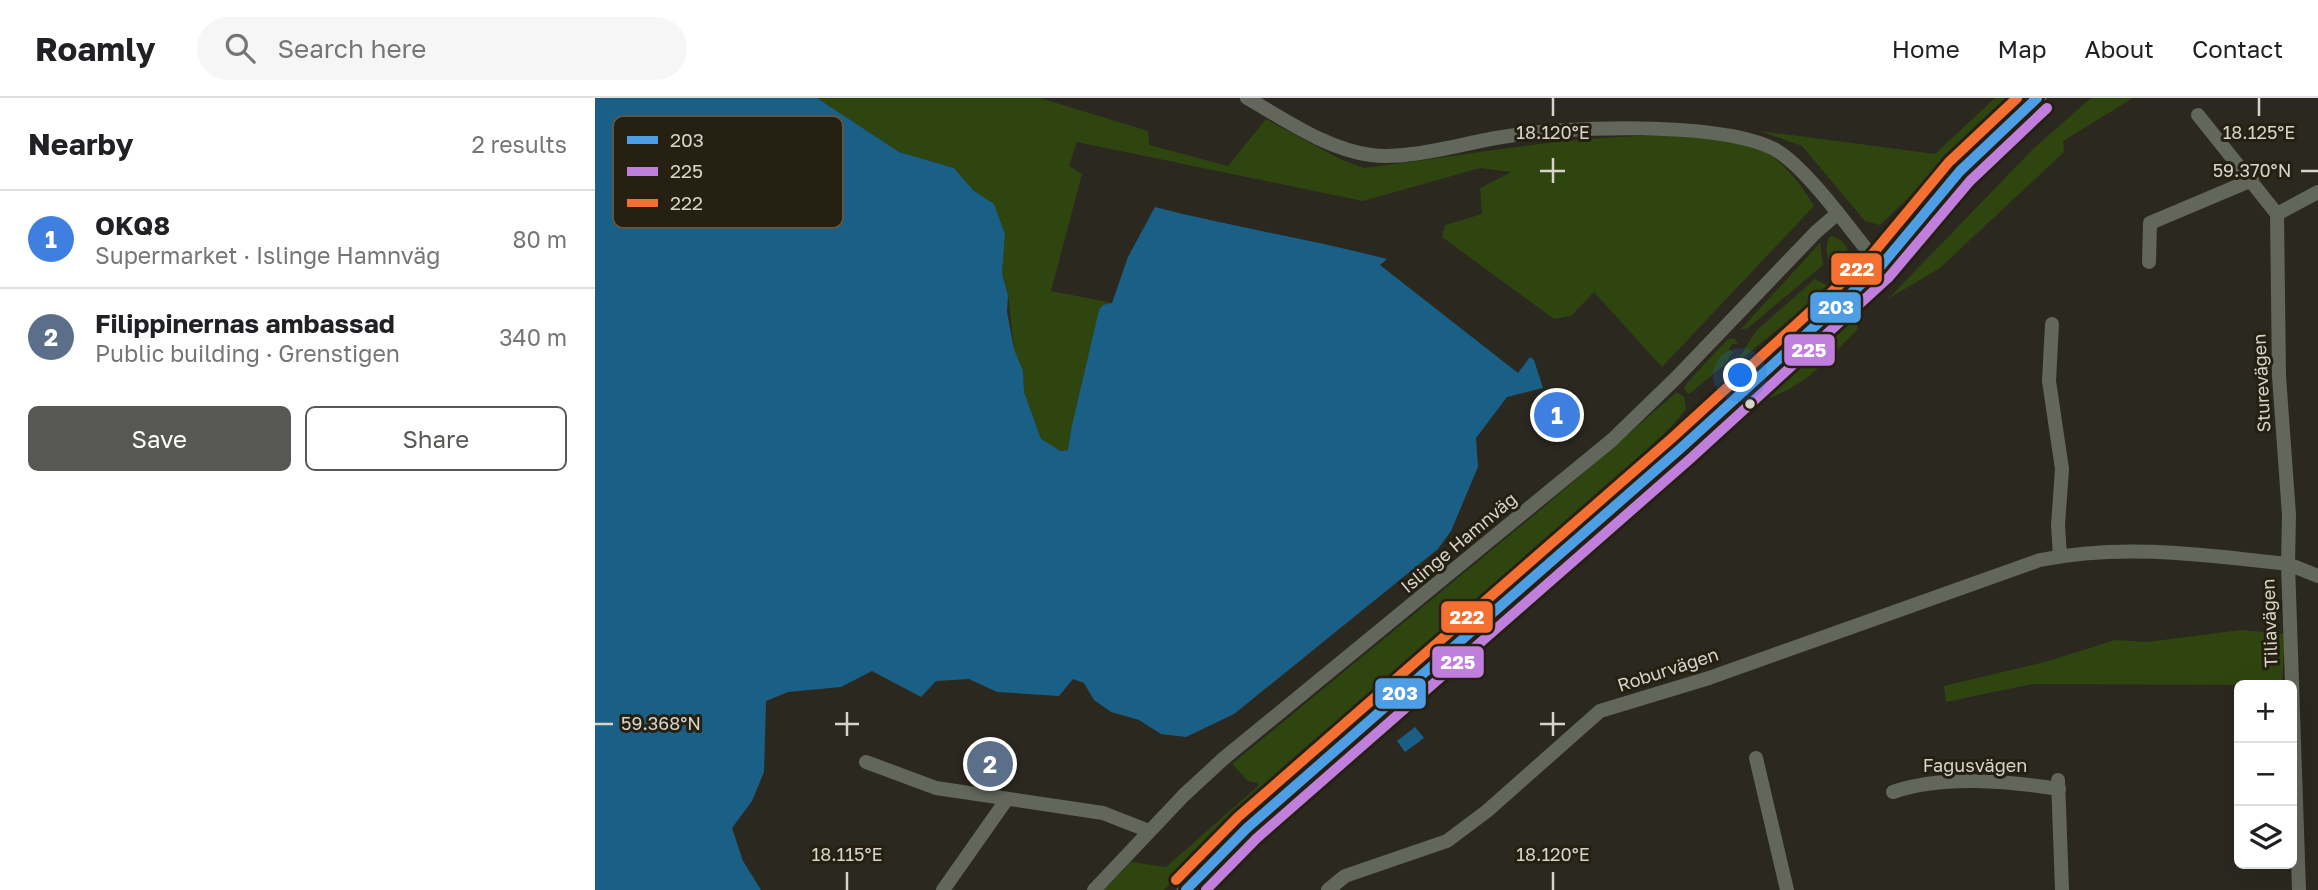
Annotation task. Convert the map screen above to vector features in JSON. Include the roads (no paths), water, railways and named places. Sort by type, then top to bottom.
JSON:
[{"type":"main road","points":[[1186,890],[1247,828],[1561,554],[1880,267],[1959,171],[2037,98]]},
{"type":"street","points":[[1247,98],[1347,151],[1374,156],[1398,155],[1526,132],[1670,130],[1745,137],[1776,150],[1797,166],[1880,267]]},
{"type":"street","points":[[2198,115],[2277,214],[2318,192]]},
{"type":"street","points":[[2149,262],[2150,223],[2252,180]]},
{"type":"street","name":"Islinge Hamnväg","points":[[1094,890],[1149,831],[1223,759],[1612,440],[1837,213]]},
{"type":"street","name":"Sturevägen","points":[[2277,214],[2279,376],[2289,515],[2288,564]]},
{"type":"street","points":[[2052,324],[2049,381],[2062,469],[2058,525],[2060,556]]},
{"type":"street","name":"Roburvägen","points":[[1328,890],[1345,876],[1447,841],[1487,811],[1600,711],[1709,678],[1937,595],[2060,556],[2143,550],[2288,564]]},
{"type":"street","points":[[2288,564],[2318,576]]},
{"type":"street","name":"Tiliavägen","points":[[2288,564],[2299,890]]},
{"type":"street","points":[[1756,758],[1787,890]]},
{"type":"street","points":[[866,762],[936,788],[1103,813],[1149,831]]},
{"type":"street","name":"Fagusvägen","points":[[1893,792],[1914,785],[2058,784],[2061,890]]},
{"type":"street","points":[[943,890],[1007,799]]},
{"type":"water","points":[[595,98],[817,98],[899,152],[954,168],[973,190],[994,204],[1005,234],[1002,274],[1008,295],[1007,312],[1014,349],[1023,371],[1024,392],[1041,439],[1061,451],[1068,450],[1099,310],[1103,305],[1112,303],[1128,257],[1155,207],[1387,259],[1380,265],[1518,373],[1530,357],[1534,360],[1543,388],[1507,397],[1476,438],[1478,467],[1451,531],[1438,549],[1234,714],[1186,737],[1161,734],[1139,720],[1111,712],[1094,700],[1084,683],[1073,679],[1059,696],[997,692],[969,679],[936,681],[921,697],[872,671],[841,687],[788,692],[766,701],[764,772],[752,801],[732,828],[743,861],[761,890],[595,890]]},
{"type":"water","points":[[1415,727],[1424,738],[1405,752],[1397,741]]},
{"type":"place","name":"OKQ8","points":[[1557,415]]},
{"type":"place","name":"Filippinernas ambassad","points":[[990,764]]}]
